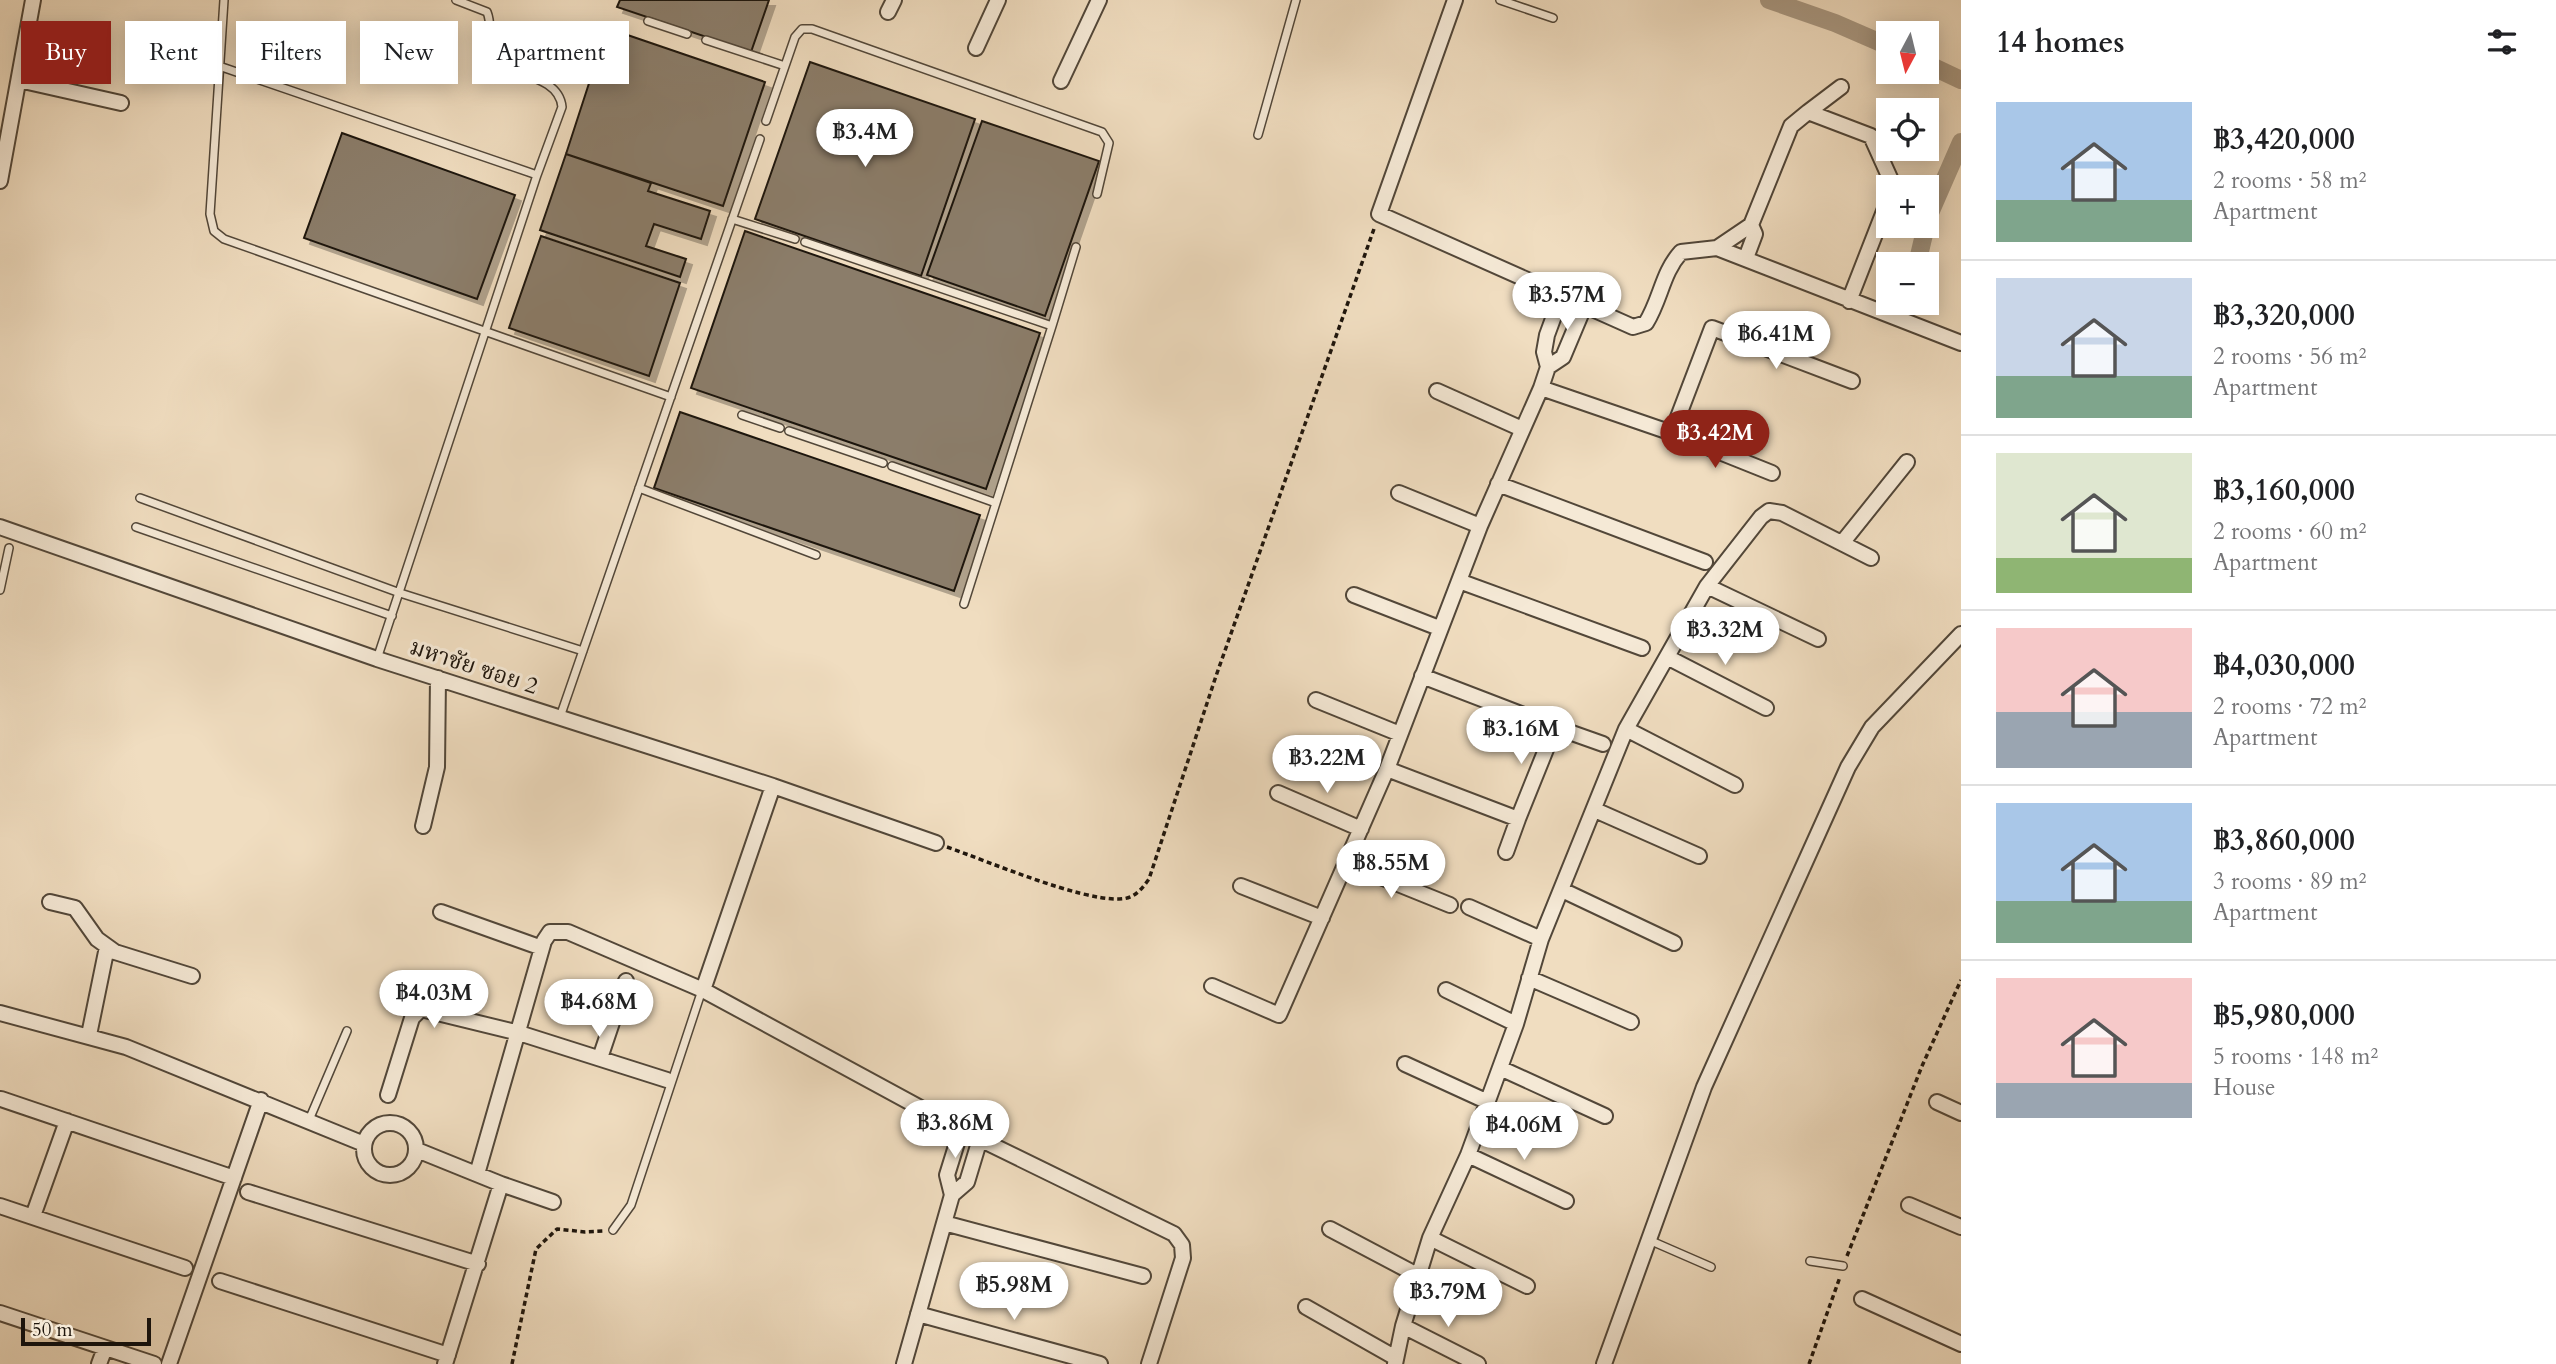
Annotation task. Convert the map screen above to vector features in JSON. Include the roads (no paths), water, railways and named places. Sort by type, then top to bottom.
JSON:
[{"type":"street","points":[[0,181],[33,0]]},
{"type":"street","points":[[976,48],[998,0]]},
{"type":"street","points":[[1061,81],[1099,0]]},
{"type":"street","points":[[1455,0],[1379,214],[1633,327],[1646,323],[1654,310],[1668,267],[1681,252],[1717,248],[1961,343]]},
{"type":"street","points":[[19,80],[121,103]]},
{"type":"street","points":[[1717,248],[1751,225],[1791,126],[1841,87]]},
{"type":"street","points":[[1808,112],[1871,136],[1889,175]]},
{"type":"street","points":[[1746,258],[1755,234],[1751,225]]},
{"type":"street","points":[[1849,301],[1876,232]]},
{"type":"street","points":[[1212,986],[1279,1015],[1387,769],[1480,526],[1541,388],[1548,367],[1544,352],[1547,335],[1561,297]]},
{"type":"street","points":[[1548,367],[1563,357],[1584,307]]},
{"type":"street","points":[[1672,433],[1712,328],[1852,381]]},
{"type":"street","points":[[1541,388],[1672,433],[1772,473]]},
{"type":"street","points":[[1437,391],[1522,429]]},
{"type":"street","points":[[1842,542],[1907,462]]},
{"type":"street","points":[[1498,484],[1705,562]]},
{"type":"street","points":[[1399,493],[1480,526]]},
{"type":"street","points":[[1306,1307],[1395,1361],[1417,1275],[1488,1102],[1516,1024],[1541,939],[1626,729],[1707,586],[1760,517],[1769,511],[1782,513],[1871,558]]},
{"type":"street","name":"มหาชัย ซอย 2","points":[[0,527],[377,659],[773,786],[936,843]]},
{"type":"street","points":[[1459,581],[1642,648]]},
{"type":"street","points":[[1707,586],[1818,639]]},
{"type":"street","points":[[1354,595],[1439,628]]},
{"type":"street","points":[[1604,1364],[1704,1087],[1848,766],[1872,727],[1961,634]]},
{"type":"street","points":[[1667,657],[1766,708]]},
{"type":"street","points":[[1422,676],[1603,744]]},
{"type":"street","points":[[423,826],[437,767],[435,730],[438,678]]},
{"type":"street","points":[[1316,700],[1400,734]]},
{"type":"street","points":[[1506,852],[1555,727]]},
{"type":"street","points":[[1626,729],[1735,785]]},
{"type":"street","points":[[1387,769],[1518,819]]},
{"type":"street","points":[[703,990],[773,786]]},
{"type":"street","points":[[1278,793],[1361,829]]},
{"type":"street","points":[[1595,810],[1699,856]]},
{"type":"street","points":[[1346,863],[1450,905]]},
{"type":"street","points":[[1241,886],[1322,918]]},
{"type":"street","points":[[1562,890],[1674,943]]},
{"type":"street","points":[[50,902],[75,908],[88,928],[107,947],[192,976]]},
{"type":"street","points":[[1469,908],[1541,939]]},
{"type":"street","points":[[442,912],[542,948]]},
{"type":"street","points":[[477,1174],[542,948],[550,932],[568,932],[703,990],[961,1130],[1174,1234],[1182,1245],[1183,1258],[1149,1364]]},
{"type":"street","points":[[89,1035],[107,947]]},
{"type":"street","points":[[1529,978],[1631,1022]]},
{"type":"street","points":[[600,1058],[626,981]]},
{"type":"street","points":[[1446,990],[1516,1024]]},
{"type":"street","points":[[388,1095],[412,1018],[421,1009],[519,1033],[667,1080]]},
{"type":"street","points":[[0,1013],[89,1035],[261,1100],[364,1144]]},
{"type":"street","points":[[1405,1064],[1488,1102]]},
{"type":"street","points":[[1500,1068],[1605,1116]]},
{"type":"street","points":[[1,1099],[234,1178]]},
{"type":"street","points":[[169,1364],[261,1100]]},
{"type":"street","points":[[1937,1102],[1961,1112]]},
{"type":"street","points":[[33,1216],[68,1121]]},
{"type":"street","points":[[388,1123],[405,1128],[411,1133],[416,1150],[410,1168],[392,1176],[382,1175],[367,1163],[364,1144],[372,1130],[388,1123]]},
{"type":"street","points":[[904,1364],[952,1195],[947,1175],[961,1130]]},
{"type":"street","points":[[952,1195],[967,1182],[980,1139]]},
{"type":"street","points":[[416,1150],[553,1202]]},
{"type":"street","points":[[1468,1155],[1566,1201]]},
{"type":"street","points":[[220,1282],[446,1359],[501,1184]]},
{"type":"street","points":[[248,1192],[478,1264]]},
{"type":"street","points":[[1909,1205],[1961,1227]]},
{"type":"street","points":[[0,1206],[185,1268]]},
{"type":"street","points":[[944,1223],[1143,1276]]},
{"type":"street","points":[[1330,1229],[1417,1275]]},
{"type":"street","points":[[1430,1238],[1528,1286]]},
{"type":"street","points":[[1862,1299],[1961,1343]]},
{"type":"street","points":[[0,1313],[155,1364]]},
{"type":"street","points":[[918,1314],[1100,1364]]},
{"type":"street","points":[[1403,1326],[1478,1364]]},
{"type":"street","points":[[99,1364],[105,1348]]},
{"type":"lane","points":[[222,26],[224,0]]},
{"type":"lane","points":[[377,659],[562,107],[561,96],[552,86],[493,61],[488,50],[492,23],[487,12],[457,0]]},
{"type":"lane","points":[[1258,135],[1296,0]]},
{"type":"lane","points":[[1500,0],[1553,18]]},
{"type":"lane","points":[[648,21],[687,34]]},
{"type":"lane","points":[[766,121],[795,37],[802,29],[812,29],[1102,132],[1109,143],[1097,194]]},
{"type":"lane","points":[[706,40],[785,66]]},
{"type":"lane","points":[[222,67],[537,175]]},
{"type":"lane","points":[[218,84],[210,214],[214,231],[224,239],[671,397]]},
{"type":"lane","points":[[559,717],[760,139]]},
{"type":"lane","points":[[732,219],[796,239]]},
{"type":"lane","points":[[806,242],[1052,326]]},
{"type":"lane","points":[[964,604],[1076,247]]},
{"type":"lane","points":[[742,415],[780,428]]},
{"type":"lane","points":[[789,431],[883,463]]},
{"type":"lane","points":[[892,466],[996,503]]},
{"type":"lane","points":[[639,488],[816,555]]},
{"type":"lane","points":[[140,498],[400,593],[583,651]]},
{"type":"lane","points":[[136,527],[392,616]]},
{"type":"lane","points":[[0,590],[9,548]]},
{"type":"lane","points":[[613,1230],[631,1205],[703,990]]},
{"type":"lane","points":[[309,1120],[347,1031]]},
{"type":"lane","points":[[1649,1240],[1711,1267]]},
{"type":"lane","points":[[1810,1261],[1843,1266]]},
{"type":"waterway","points":[[1769,0],[1876,41]]},
{"type":"waterway","points":[[1939,70],[1961,80]]},
{"type":"waterway","points":[[1939,192],[1961,142]]},
{"type":"waterway","points":[[1920,252],[1923,238]]}]
